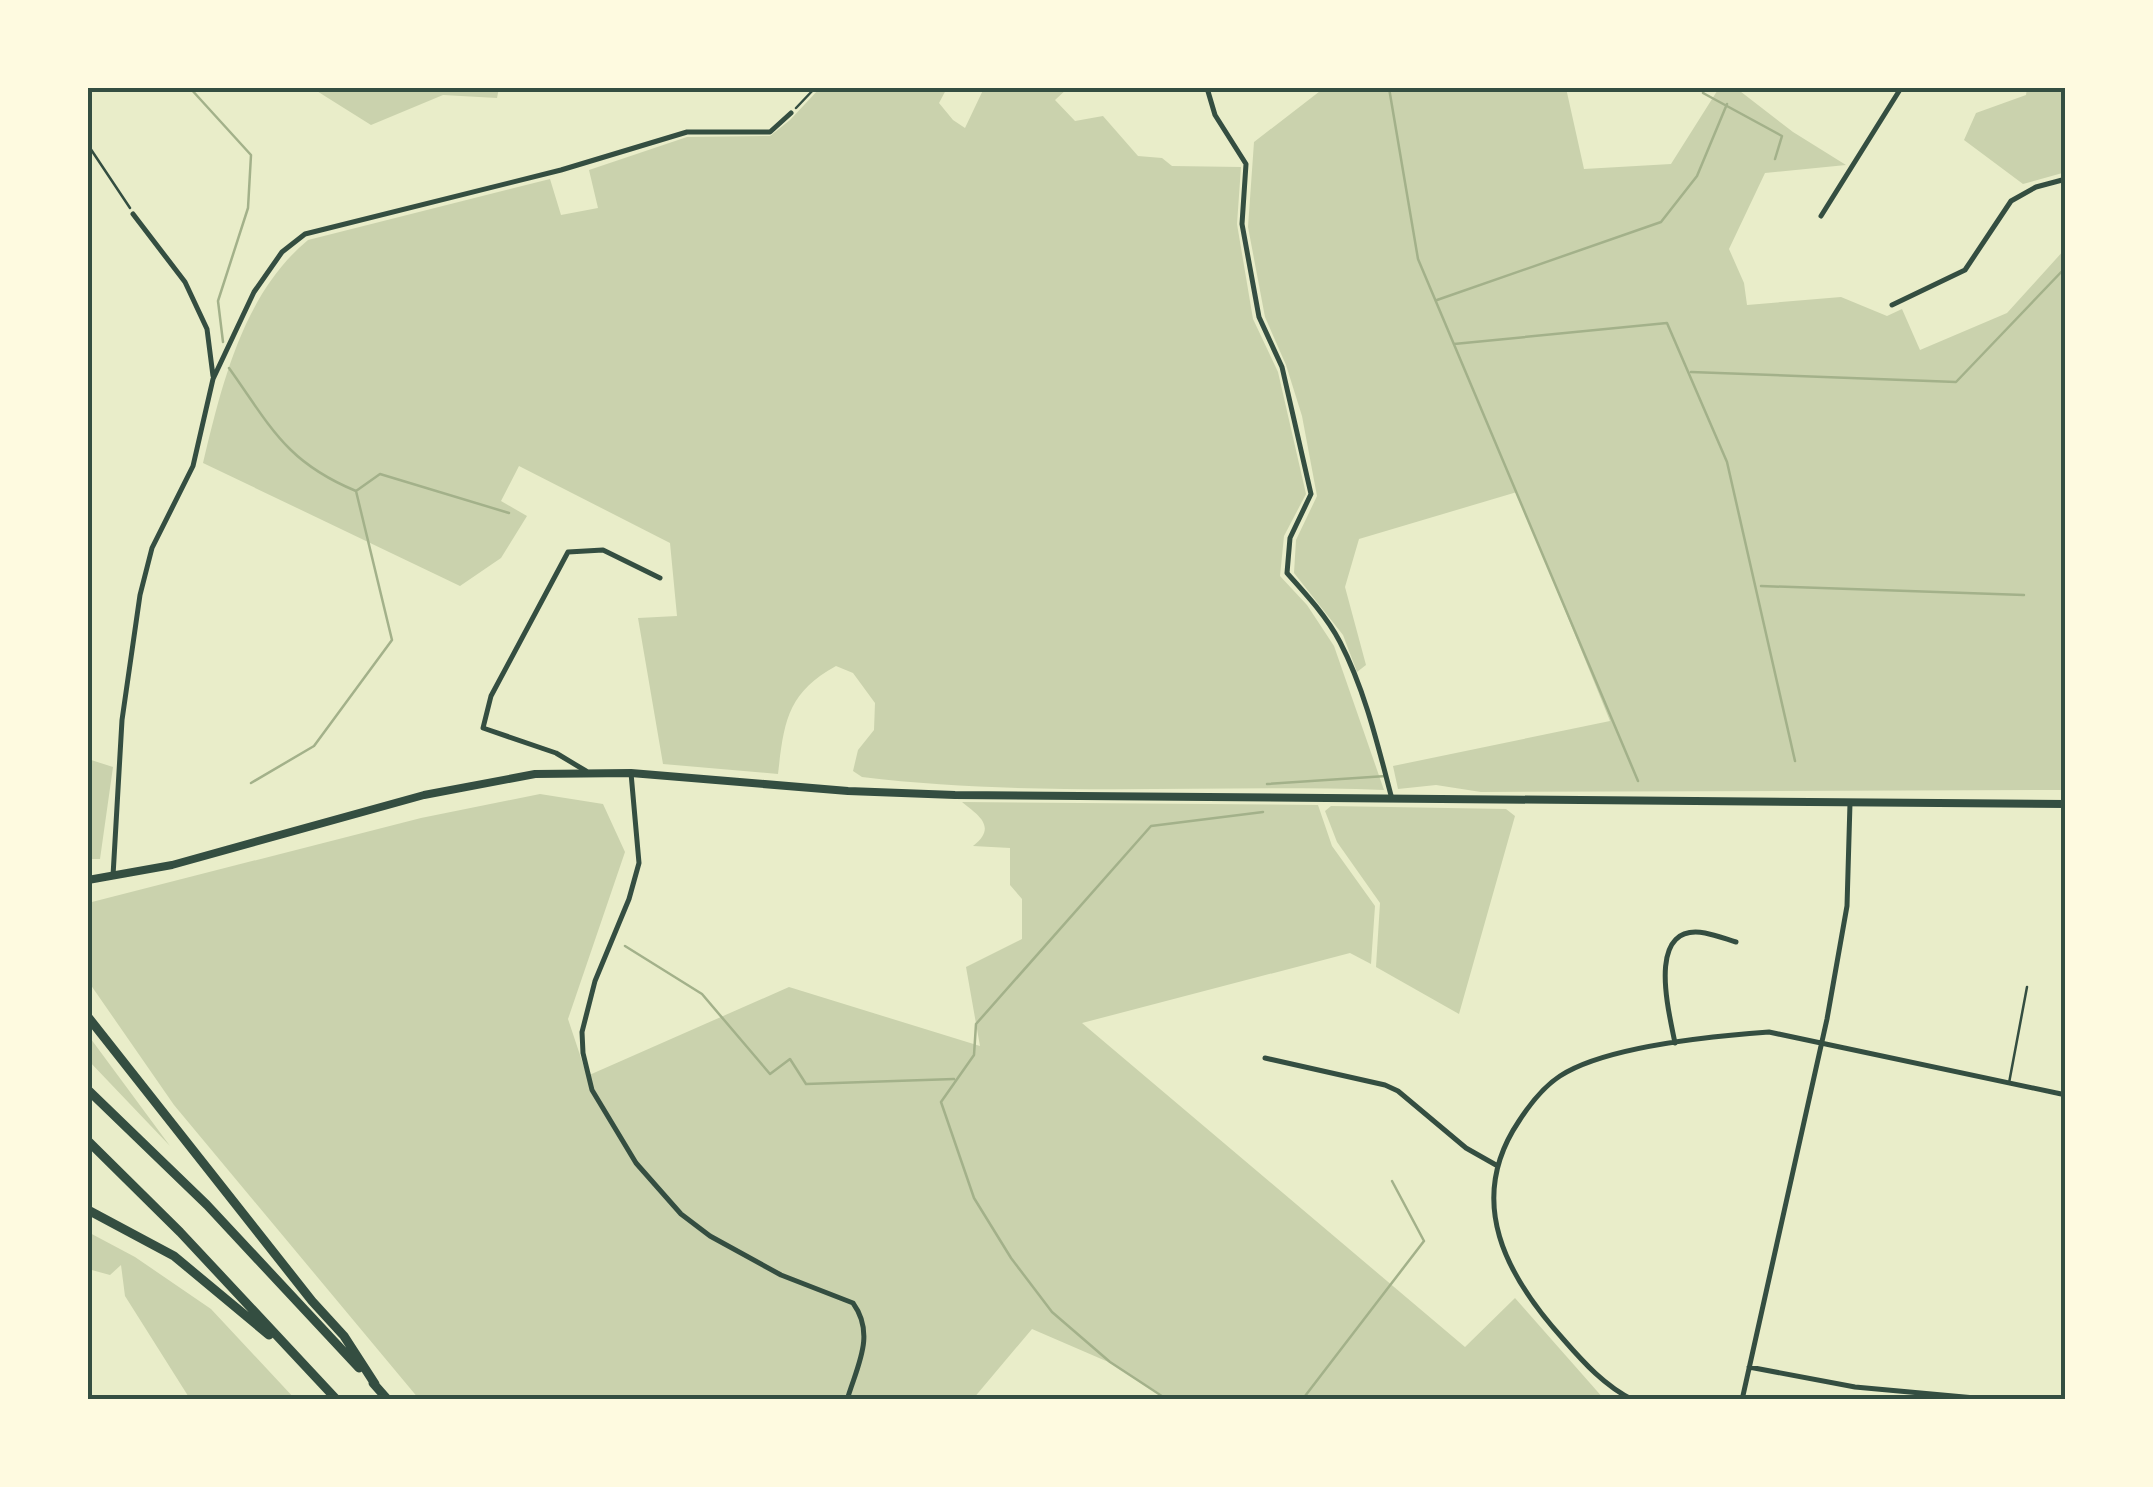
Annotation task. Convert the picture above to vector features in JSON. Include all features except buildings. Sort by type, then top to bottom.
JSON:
[{"type":"highway","points":[[88,1018],[344,1336],[374,1384]]},
{"type":"highway","points":[[88,1090],[206,1205],[388,1400]]},
{"type":"highway","points":[[88,1141],[180,1232],[336,1400]]},
{"type":"highway","points":[[88,1210],[174,1256],[254,1320],[336,1400]]},
{"type":"main road","points":[[88,880],[172,864],[424,796],[535,774],[631,773],[848,791],[2066,804]]},
{"type":"street","points":[[1206,88],[1214,115],[1246,164],[1242,224],[1258,317],[1282,368],[1312,494],[1290,538],[1287,573],[1340,641],[1372,725],[1392,799]]},
{"type":"street","points":[[1821,216],[1901,88]]},
{"type":"street","points":[[112,876],[122,720],[140,595],[152,548],[193,466],[214,379],[254,292],[282,252],[305,234],[561,170],[687,132],[770,132],[791,113]]},
{"type":"street","points":[[1892,305],[1965,270],[2011,201],[2022,193],[2066,180]]},
{"type":"street","points":[[133,214],[185,282],[207,328],[214,379]]},
{"type":"street","points":[[589,772],[556,753],[483,728],[491,696],[568,552],[603,550],[660,578]]},
{"type":"street","points":[[631,773],[640,862],[595,982],[582,1032],[592,1090],[636,1163],[681,1214],[710,1236],[781,1275],[853,1303],[866,1337],[847,1400]]},
{"type":"street","points":[[1742,1400],[1846,906],[1850,804]]},
{"type":"street","points":[[1675,1044],[1664,970],[1669,947],[1677,938],[1694,932],[1736,942]]},
{"type":"street","points":[[1633,1400],[1590,1370],[1516,1279],[1506,1260],[1496,1221],[1496,1166],[1530,1104],[1560,1076],[1599,1059],[1769,1032],[2066,1095]]},
{"type":"street","points":[[1266,1058],[1385,1085],[1410,1098],[1466,1148],[1496,1166]]},
{"type":"street","points":[[1749,1367],[1855,1387],[1996,1400]]},
{"type":"lane","points":[[2009,1083],[2027,987]]},
{"type":"path","points":[[791,113],[815,88]]},
{"type":"path","points":[[88,145],[133,214]]},
{"type":"green space","points":[[312,88],[499,88],[497,98],[443,95],[371,125]]},
{"type":"green space","points":[[820,88],[947,88],[939,103],[965,128],[984,88],[1068,88],[1055,100],[1075,121],[1103,116],[1138,156],[1162,158],[1172,166],[1241,167],[1237,224],[1253,319],[1278,372],[1306,494],[1284,536],[1280,576],[1307,605],[1334,646],[1384,790],[1057,789],[862,777],[853,771],[858,750],[874,730],[875,703],[853,673],[836,666],[807,687],[791,711],[778,774],[663,764],[638,618],[677,616],[670,543],[519,466],[501,501],[527,516],[501,558],[460,586],[203,463],[227,372],[251,313],[286,262],[308,240],[550,179],[561,215],[598,208],[589,170],[687,137],[770,136]]},
{"type":"green space","points":[[1324,88],[1566,88],[1584,169],[1671,164],[1719,88],[1736,88],[1793,132],[1846,165],[1765,173],[1729,249],[1744,283],[1747,305],[1841,297],[1887,316],[1902,309],[1920,350],[2007,313],[2065,249],[2065,790],[1481,792],[1436,785],[1398,789],[1393,766],[1610,721],[1517,492],[1359,539],[1345,587],[1366,665],[1357,672],[1343,635],[1294,573],[1296,540],[1317,496],[1302,416],[1265,317],[1248,227],[1254,142]]},
{"type":"green space","points":[[2027,88],[2065,88],[2066,172],[2023,184],[1964,140],[1976,113],[2026,95]]},
{"type":"green space","points":[[88,759],[113,767],[100,859],[88,859]]},
{"type":"green space","points":[[540,794],[603,804],[625,852],[568,1019],[587,1076],[789,987],[980,1046],[966,967],[1022,939],[1022,899],[1010,885],[1010,848],[973,846],[981,839],[985,826],[962,802],[1318,805],[1332,846],[1375,906],[1371,964],[1350,953],[1082,1023],[1465,1347],[1515,1298],[1604,1399],[1169,1399],[1113,1364],[1032,1329],[973,1399],[419,1399],[174,1105],[88,981],[88,903],[421,818]]},
{"type":"green space","points":[[1331,806],[1506,809],[1515,816],[1459,1014],[1376,967],[1380,903],[1337,842],[1325,811]]},
{"type":"green space","points":[[88,1035],[170,1146],[88,1060]]},
{"type":"green space","points":[[88,1232],[135,1257],[211,1309],[295,1399],[190,1399],[125,1296],[121,1265],[110,1275],[88,1269]]},
{"type":"waterway","points":[[190,88],[251,155],[248,208],[218,301],[223,342]]},
{"type":"waterway","points":[[1389,88],[1418,259],[1638,781]]},
{"type":"waterway","points":[[1704,88],[1703,93],[1782,136],[1775,159]]},
{"type":"waterway","points":[[1437,300],[1661,222],[1697,176],[1727,104]]},
{"type":"waterway","points":[[1691,372],[1956,382],[2066,267]]},
{"type":"waterway","points":[[1454,344],[1667,323],[1727,462],[1795,761]]},
{"type":"waterway","points":[[229,368],[282,441],[332,480],[356,491],[380,474],[509,513]]},
{"type":"waterway","points":[[251,783],[314,746],[392,640],[356,491]]},
{"type":"waterway","points":[[1761,586],[2024,595]]},
{"type":"waterway","points":[[1267,784],[1386,776]]},
{"type":"waterway","points":[[1168,1400],[1110,1362],[1052,1312],[1011,1258],[974,1198],[941,1102],[974,1055],[976,1024],[1151,826],[1263,812]]},
{"type":"waterway","points":[[625,946],[702,994],[770,1074],[790,1059],[806,1084],[954,1079]]},
{"type":"waterway","points":[[1302,1400],[1424,1241],[1392,1181]]}]
